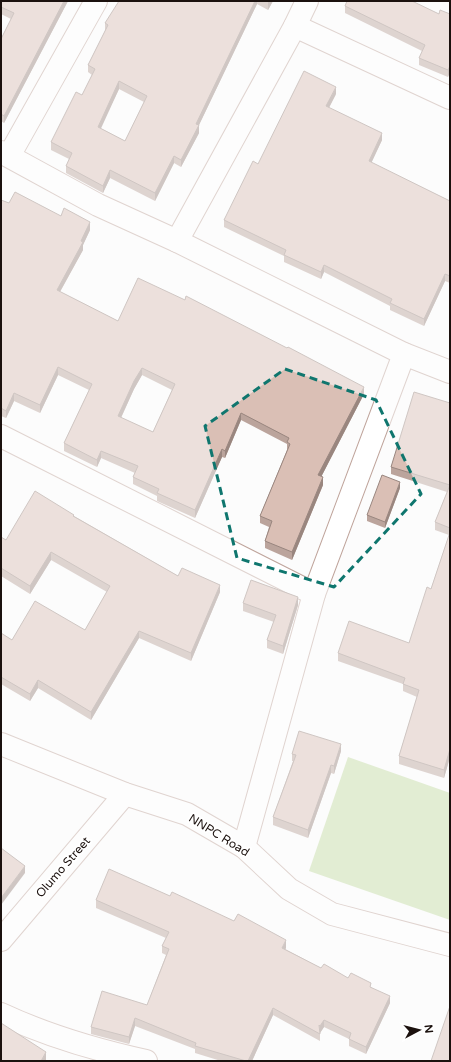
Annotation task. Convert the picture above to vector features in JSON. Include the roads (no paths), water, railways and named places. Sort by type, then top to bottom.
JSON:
[{"type":"street","points":[[96,1],[5,154],[98,204],[177,241],[404,354],[450,372]]},
{"type":"street","points":[[177,241],[295,26],[307,1]]},
{"type":"street","points":[[295,26],[450,98]]},
{"type":"street","points":[[244,847],[314,594],[404,354]]},
{"type":"street","points":[[1,436],[314,594]]},
{"type":"street","points":[[1,730],[30,755]]},
{"type":"street","name":"NNPC Road","points":[[1,744],[125,794],[187,814],[244,847],[289,889],[332,914],[450,945]]},
{"type":"street","name":"Olumo Street","points":[[1,940],[125,794]]},
{"type":"street","points":[[1,1014],[33,1029],[77,1044],[146,1061]]}]
